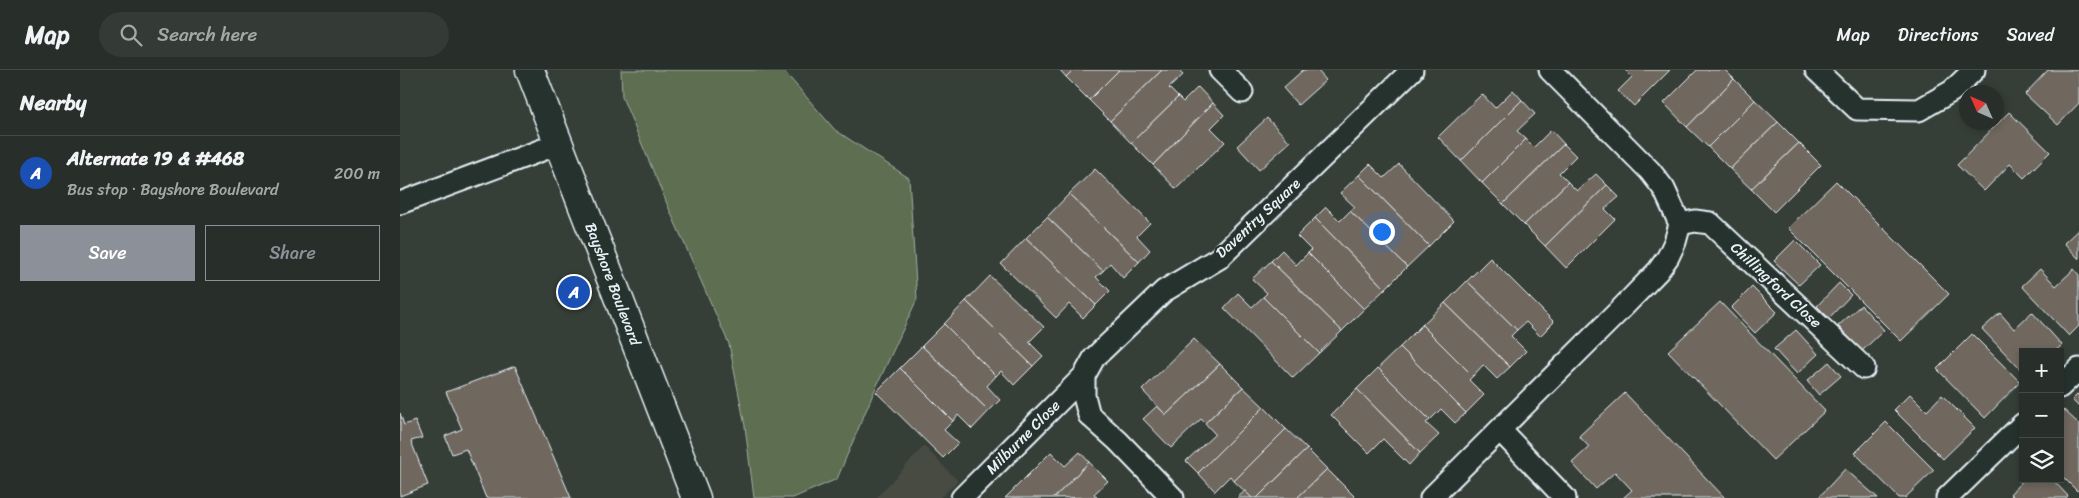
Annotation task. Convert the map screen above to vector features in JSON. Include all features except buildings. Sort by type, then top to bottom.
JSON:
[{"type":"main road","name":"Bayshore Boulevard","points":[[530,70],[696,498]]},
{"type":"street","points":[[1220,70],[1242,92]]},
{"type":"street","name":"Daventry Square","points":[[1084,376],[1094,358],[1164,291],[1219,258],[1412,70]]},
{"type":"street","points":[[1431,498],[1658,271],[1668,257],[1675,242],[1680,224],[1664,189],[1650,171],[1550,70]]},
{"type":"street","points":[[1816,70],[1857,109],[1920,110],[1952,91],[1974,70]]},
{"type":"street","points":[[400,203],[558,144]]},
{"type":"street","name":"Chillingford Close","points":[[1680,224],[1695,221],[1710,223],[1864,368]]},
{"type":"street","points":[[2064,383],[2079,369]]},
{"type":"street","points":[[1084,376],[1084,396],[1089,414],[1173,498]]},
{"type":"street","name":"Milburne Close","points":[[962,498],[1084,376]]},
{"type":"street","points":[[1946,498],[2019,428]]},
{"type":"street","points":[[1500,430],[1565,498]]},
{"type":"shaded area","points":[[924,446],[958,481],[940,498],[876,498]]},
{"type":"green space","points":[[621,70],[783,70],[835,130],[909,178],[917,299],[873,394],[837,479],[793,498],[754,498],[745,426],[729,344],[622,97]]},
{"type":"place","name":"Alternate 19 & #468","points":[[574,292]]}]
